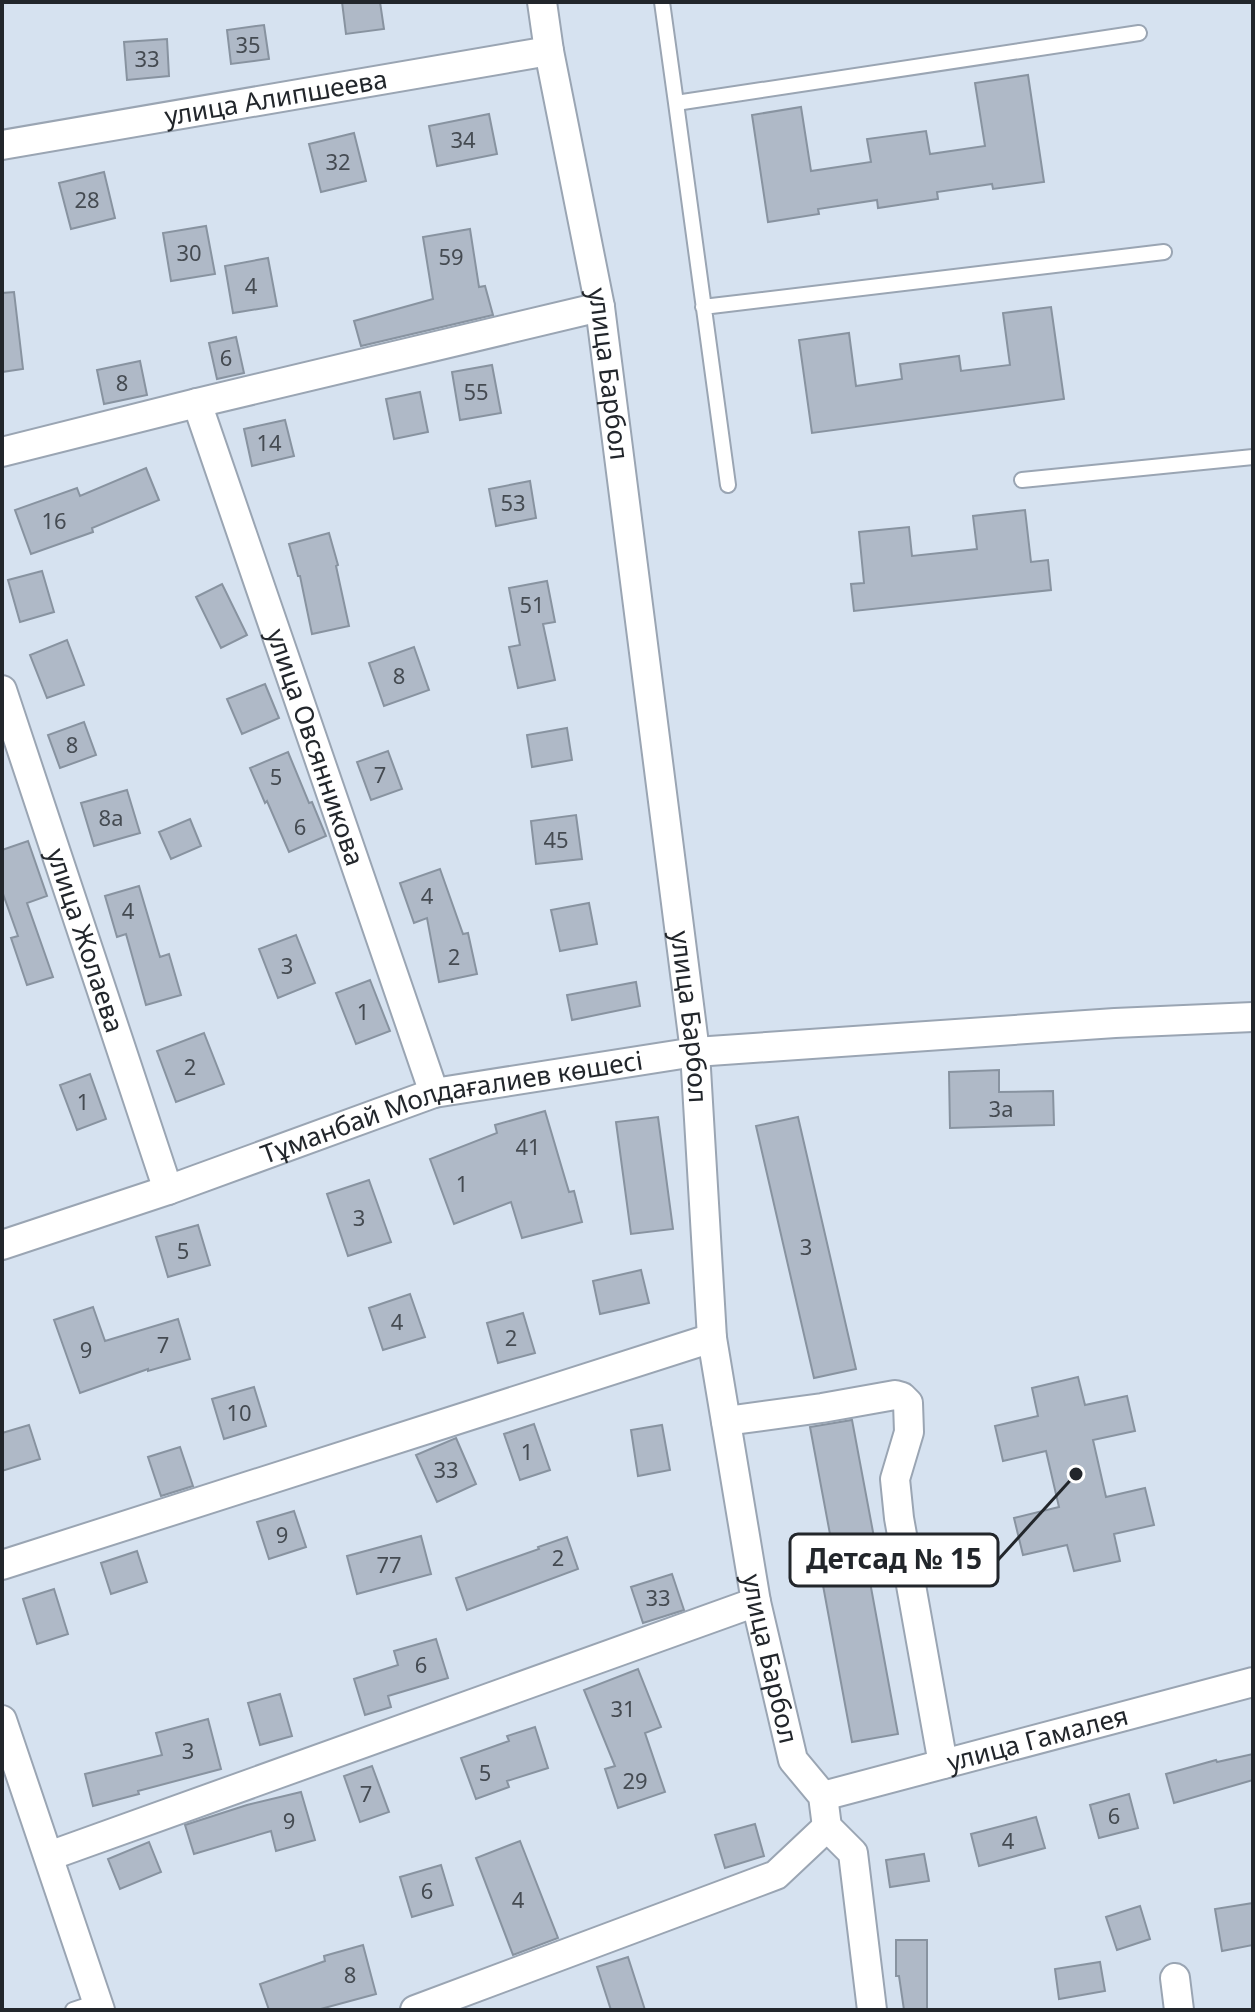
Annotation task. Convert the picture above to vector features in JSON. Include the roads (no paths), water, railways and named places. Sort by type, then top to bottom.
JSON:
[{"type":"street","name":"улица Барбол","points":[[542,2],[600,307],[695,1052],[712,1338],[756,1602],[793,1760],[823,1796]]},
{"type":"street","name":"улица Алипшеева","points":[[2,145],[549,51]]},
{"type":"street","points":[[2,452],[600,307]]},
{"type":"street","name":"улица Овсянникова","points":[[197,403],[434,1093]]},
{"type":"street","name":"улица Жолаева","points":[[2,690],[168,1190]]},
{"type":"street","name":"Тұманбай Молдағалиев көшесі","points":[[2,1245],[168,1190],[434,1093],[695,1052],[1115,1023],[1253,1017]]},
{"type":"street","points":[[2,1565],[712,1338]]},
{"type":"street","points":[[726,1421],[895,1395],[908,1403],[909,1432],[895,1479],[896,1492],[943,1764]]},
{"type":"street","points":[[49,1856],[756,1602]]},
{"type":"street","name":"улица Гамалея","points":[[823,1796],[1253,1682]]},
{"type":"street","points":[[2,1720],[49,1856],[90,2007]]},
{"type":"street","points":[[823,1796],[827,1827],[853,1853],[872,2010]]},
{"type":"street","points":[[415,2010],[776,1875],[827,1827]]},
{"type":"street","points":[[1175,1978],[1179,2010]]},
{"type":"lane","points":[[662,2],[728,485]]},
{"type":"lane","points":[[676,103],[1139,33]]},
{"type":"lane","points":[[703,307],[1164,252]]},
{"type":"lane","points":[[1022,480],[1253,457]]},
{"type":"place","name":"Детсад № 15","points":[[1076,1474]]}]
